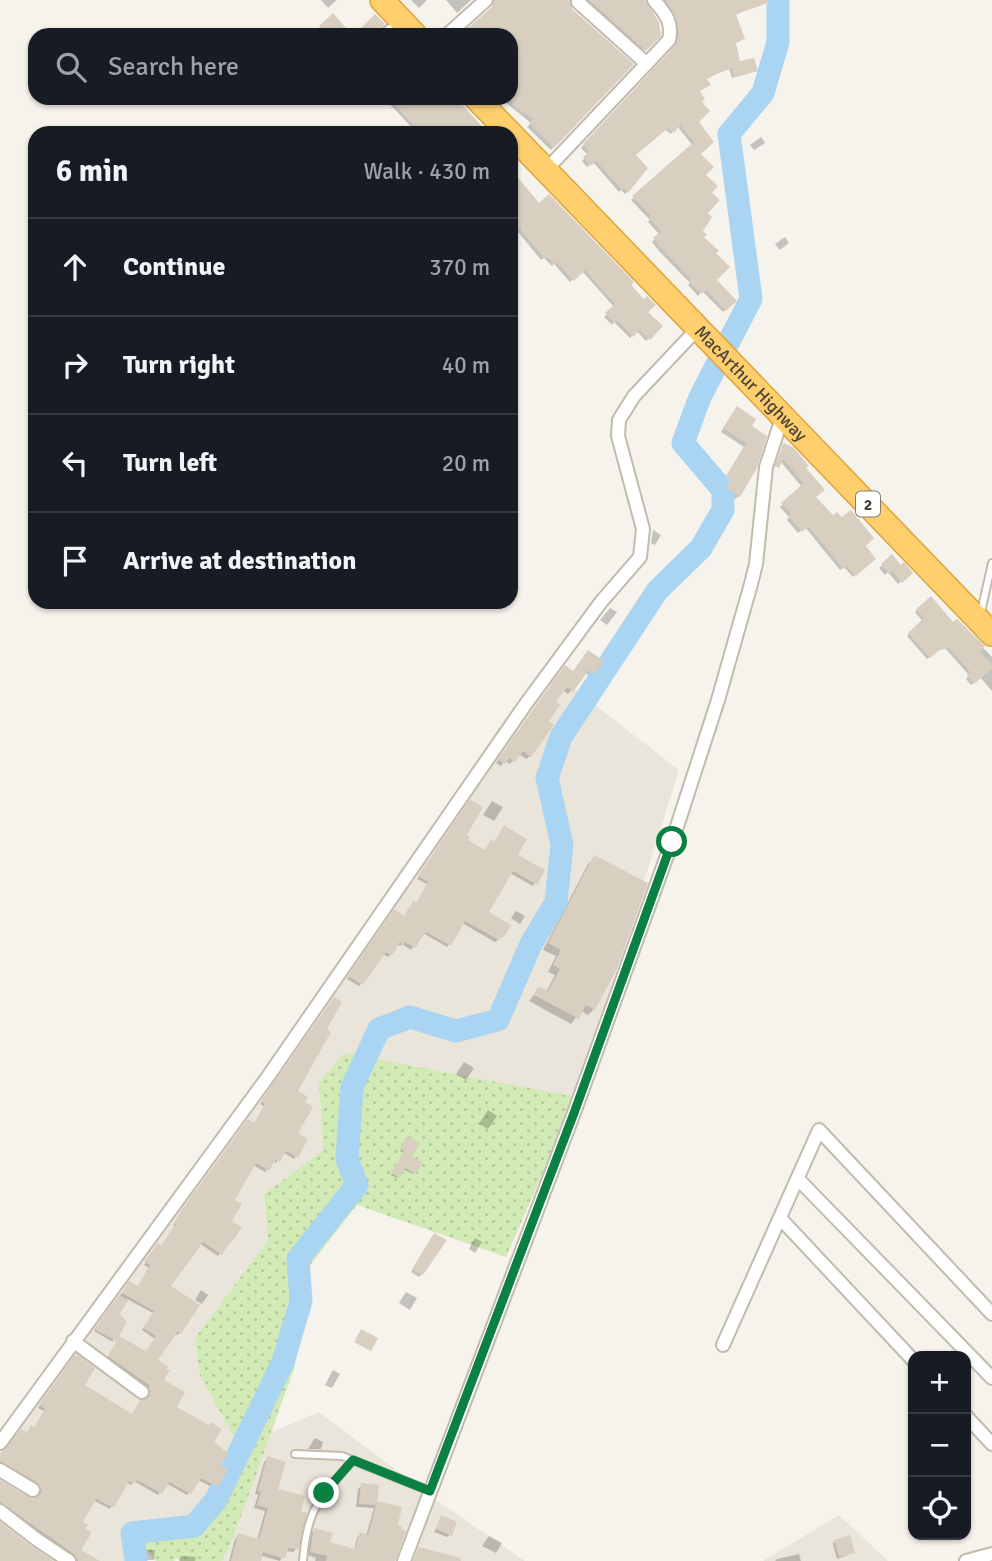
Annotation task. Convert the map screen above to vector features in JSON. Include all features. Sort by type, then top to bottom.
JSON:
[{"type":"highway","points":[[382,0],[399,28]]},
{"type":"highway","name":"MacArthur Highway","points":[[483,105],[504,126]]},
{"type":"highway","name":"MacArthur Highway","points":[[518,140],[986,627]]},
{"type":"street","points":[[455,28],[486,0]]},
{"type":"street","points":[[546,170],[669,40],[672,28],[654,0]]},
{"type":"street","points":[[578,2],[647,64]]},
{"type":"street","points":[[0,1443],[267,1078],[525,705],[601,602],[640,557],[643,529],[618,436],[620,419],[634,396],[702,330]]},
{"type":"street","points":[[404,1561],[655,892],[751,584],[756,564],[765,474],[784,415]]},
{"type":"street","points":[[723,1345],[819,1130],[992,1314]]},
{"type":"street","points":[[798,1179],[992,1378]]},
{"type":"street","points":[[780,1218],[908,1355]]},
{"type":"street","points":[[73,1341],[142,1392]]},
{"type":"street","points":[[971,1421],[992,1444]]},
{"type":"street","points":[[0,1470],[33,1490]]},
{"type":"street","points":[[0,1511],[69,1561]]},
{"type":"street","points":[[966,1561],[992,1554]]},
{"type":"lane","points":[[986,627],[992,563]]},
{"type":"lane","points":[[295,1454],[332,1455],[353,1460],[430,1491]]},
{"type":"lane","points":[[303,1561],[306,1527],[314,1507],[353,1460]]},
{"type":"shaded area","points":[[552,672],[679,770],[576,1097],[319,1083],[323,1150],[264,1194],[268,1240],[195,1338],[200,1376],[234,1437],[213,1498],[192,1523],[127,1530],[132,1561],[0,1561],[0,1453]]},
{"type":"shaded area","points":[[319,1412],[436,1500],[525,1561],[222,1561],[232,1541],[269,1433]]},
{"type":"shaded area","points":[[839,1515],[888,1561],[763,1561]]},
{"type":"green space","points":[[344,1053],[576,1097],[506,1257],[357,1205],[308,1268],[310,1298],[294,1369],[232,1541],[222,1561],[181,1561],[177,1558],[174,1561],[156,1561],[127,1530],[192,1523],[213,1498],[234,1437],[200,1376],[195,1338],[268,1240],[264,1194],[323,1150],[319,1083]]},
{"type":"building","points":[[495,0],[570,0],[572,9],[634,64],[554,148],[529,123],[533,119],[512,105],[518,105],[518,28],[468,28],[492,7]]},
{"type":"building","points":[[589,0],[645,0],[659,22],[661,36],[646,51]]},
{"type":"building","points":[[665,0],[768,0],[768,3],[736,14],[745,39],[736,43],[740,61],[754,58],[758,71],[734,77],[732,68],[720,72],[707,79],[711,85],[700,91],[705,99],[702,102],[710,111],[699,122],[714,142],[701,154],[714,167],[706,175],[718,186],[712,193],[720,200],[708,213],[712,217],[703,231],[707,235],[704,237],[719,251],[716,253],[730,267],[717,280],[737,301],[726,311],[706,290],[701,294],[689,281],[691,279],[661,248],[653,238],[661,231],[632,196],[694,142],[680,125],[674,133],[668,128],[636,155],[648,168],[628,193],[625,189],[623,191],[596,161],[591,166],[583,157],[589,152],[583,144],[676,45],[679,34],[677,21]]},
{"type":"building","points":[[333,13],[346,28],[321,28],[319,26]]},
{"type":"building","points":[[375,14],[385,24],[380,28],[361,28]]},
{"type":"building","points":[[395,105],[462,105],[482,126],[414,126]]},
{"type":"building","points":[[518,178],[539,203],[549,194],[634,282],[631,285],[644,299],[647,296],[656,305],[648,312],[663,326],[650,340],[640,330],[633,337],[618,321],[615,323],[605,313],[615,304],[585,270],[574,281],[557,263],[555,265],[548,257],[545,259],[518,227]]},
{"type":"building","points":[[737,406],[756,419],[752,426],[767,436],[757,468],[740,497],[726,488],[730,480],[726,477],[746,443],[723,428]]},
{"type":"building","points":[[783,443],[793,447],[809,466],[806,468],[825,490],[816,497],[833,515],[837,512],[842,517],[851,510],[874,538],[866,546],[876,559],[856,576],[847,566],[844,569],[808,526],[802,532],[788,516],[791,514],[781,503],[804,483],[783,459],[779,468],[776,466]]},
{"type":"building","points":[[892,554],[901,565],[904,562],[913,573],[902,583],[892,571],[889,574],[881,564]]},
{"type":"building","points":[[931,596],[953,622],[957,619],[985,646],[980,651],[992,665],[992,669],[974,684],[967,675],[970,672],[948,647],[944,650],[942,648],[930,658],[908,633],[924,618],[916,609]]},
{"type":"building","points":[[588,650],[604,661],[595,674],[589,670],[573,692],[567,687],[556,702],[560,705],[549,721],[554,725],[531,757],[523,751],[515,762],[509,758],[505,764],[498,759],[565,665],[573,671]]},
{"type":"building","points":[[470,799],[483,807],[467,835],[470,837],[468,840],[485,850],[491,839],[495,842],[504,825],[527,839],[518,855],[545,870],[537,885],[513,871],[489,912],[511,925],[504,937],[502,935],[499,940],[465,921],[451,946],[426,932],[415,948],[400,942],[392,956],[386,952],[363,985],[348,976],[394,909],[404,916],[413,901],[416,903],[428,882],[418,876]]},
{"type":"building","points":[[594,855],[648,883],[617,969],[595,1010],[586,1005],[579,1019],[534,995],[538,986],[548,991],[560,969],[553,965],[561,950],[548,943]]},
{"type":"building","points":[[334,997],[342,1002],[327,1029],[331,1032],[298,1091],[308,1097],[305,1102],[313,1107],[298,1133],[308,1139],[298,1158],[286,1151],[280,1162],[275,1160],[269,1171],[256,1163],[235,1200],[242,1204],[232,1221],[242,1227],[234,1240],[232,1239],[222,1255],[203,1242],[171,1286],[200,1305],[181,1334],[178,1331],[158,1360],[170,1370],[164,1380],[185,1392],[177,1407],[209,1425],[211,1422],[222,1429],[214,1442],[228,1453],[221,1466],[228,1470],[217,1487],[201,1478],[191,1494],[169,1482],[162,1494],[137,1480],[134,1484],[129,1481],[114,1508],[96,1499],[83,1522],[88,1525],[85,1529],[92,1532],[81,1550],[100,1561],[78,1561],[74,1554],[0,1502],[0,1480],[32,1499],[40,1495],[42,1490],[38,1483],[0,1461],[0,1454],[21,1429],[27,1432],[31,1425],[34,1427],[45,1409],[39,1405],[74,1356],[78,1355],[95,1368],[85,1385],[132,1414],[140,1400],[149,1397],[149,1385],[108,1356],[119,1336],[146,1351],[156,1336],[143,1328],[154,1311],[122,1293],[129,1281],[138,1286],[150,1265],[144,1262],[158,1243],[161,1245],[176,1224],[174,1223],[183,1208],[248,1119],[254,1123],[265,1104],[261,1101]]},
{"type":"building","points":[[407,1136],[420,1143],[412,1156],[422,1162],[416,1174],[405,1168],[400,1178],[391,1173],[404,1151],[400,1149]]},
{"type":"building","points":[[434,1233],[447,1240],[423,1275],[412,1269]]},
{"type":"building","points":[[119,1295],[128,1300],[120,1314],[127,1322],[116,1341],[94,1329]]},
{"type":"building","points":[[361,1329],[378,1338],[371,1351],[354,1342]]},
{"type":"building","points":[[267,1456],[286,1462],[278,1489],[305,1496],[301,1511],[307,1513],[299,1549],[288,1548],[285,1559],[263,1552],[261,1561],[231,1561],[238,1533],[259,1539],[268,1508],[257,1505]]},
{"type":"building","points":[[361,1483],[379,1485],[377,1505],[378,1501],[402,1507],[398,1525],[406,1531],[395,1561],[326,1561],[327,1556],[310,1552],[314,1528],[333,1533],[330,1542],[355,1549],[360,1532],[368,1535],[376,1505],[359,1504]]},
{"type":"building","points":[[441,1515],[457,1522],[452,1536],[436,1529]]},
{"type":"building","points":[[0,1522],[31,1546],[53,1561],[0,1561]]},
{"type":"building","points":[[850,1535],[855,1553],[839,1557],[834,1540]]},
{"type":"building","points":[[419,1547],[461,1558],[461,1561],[413,1561]]},
{"type":"waterway","points":[[136,1561],[132,1533],[194,1526],[216,1500],[283,1362],[301,1301],[298,1259],[357,1185],[347,1159],[352,1087],[379,1029],[410,1017],[456,1031],[498,1020],[531,944],[556,902],[562,845],[547,778],[561,737],[657,591],[701,548],[723,510],[723,490],[683,443],[700,397],[751,299],[729,134],[763,93],[778,42],[778,0]]},
{"type":"route","points":[[324,1493],[353,1460],[430,1491],[574,1113],[672,842]]}]
